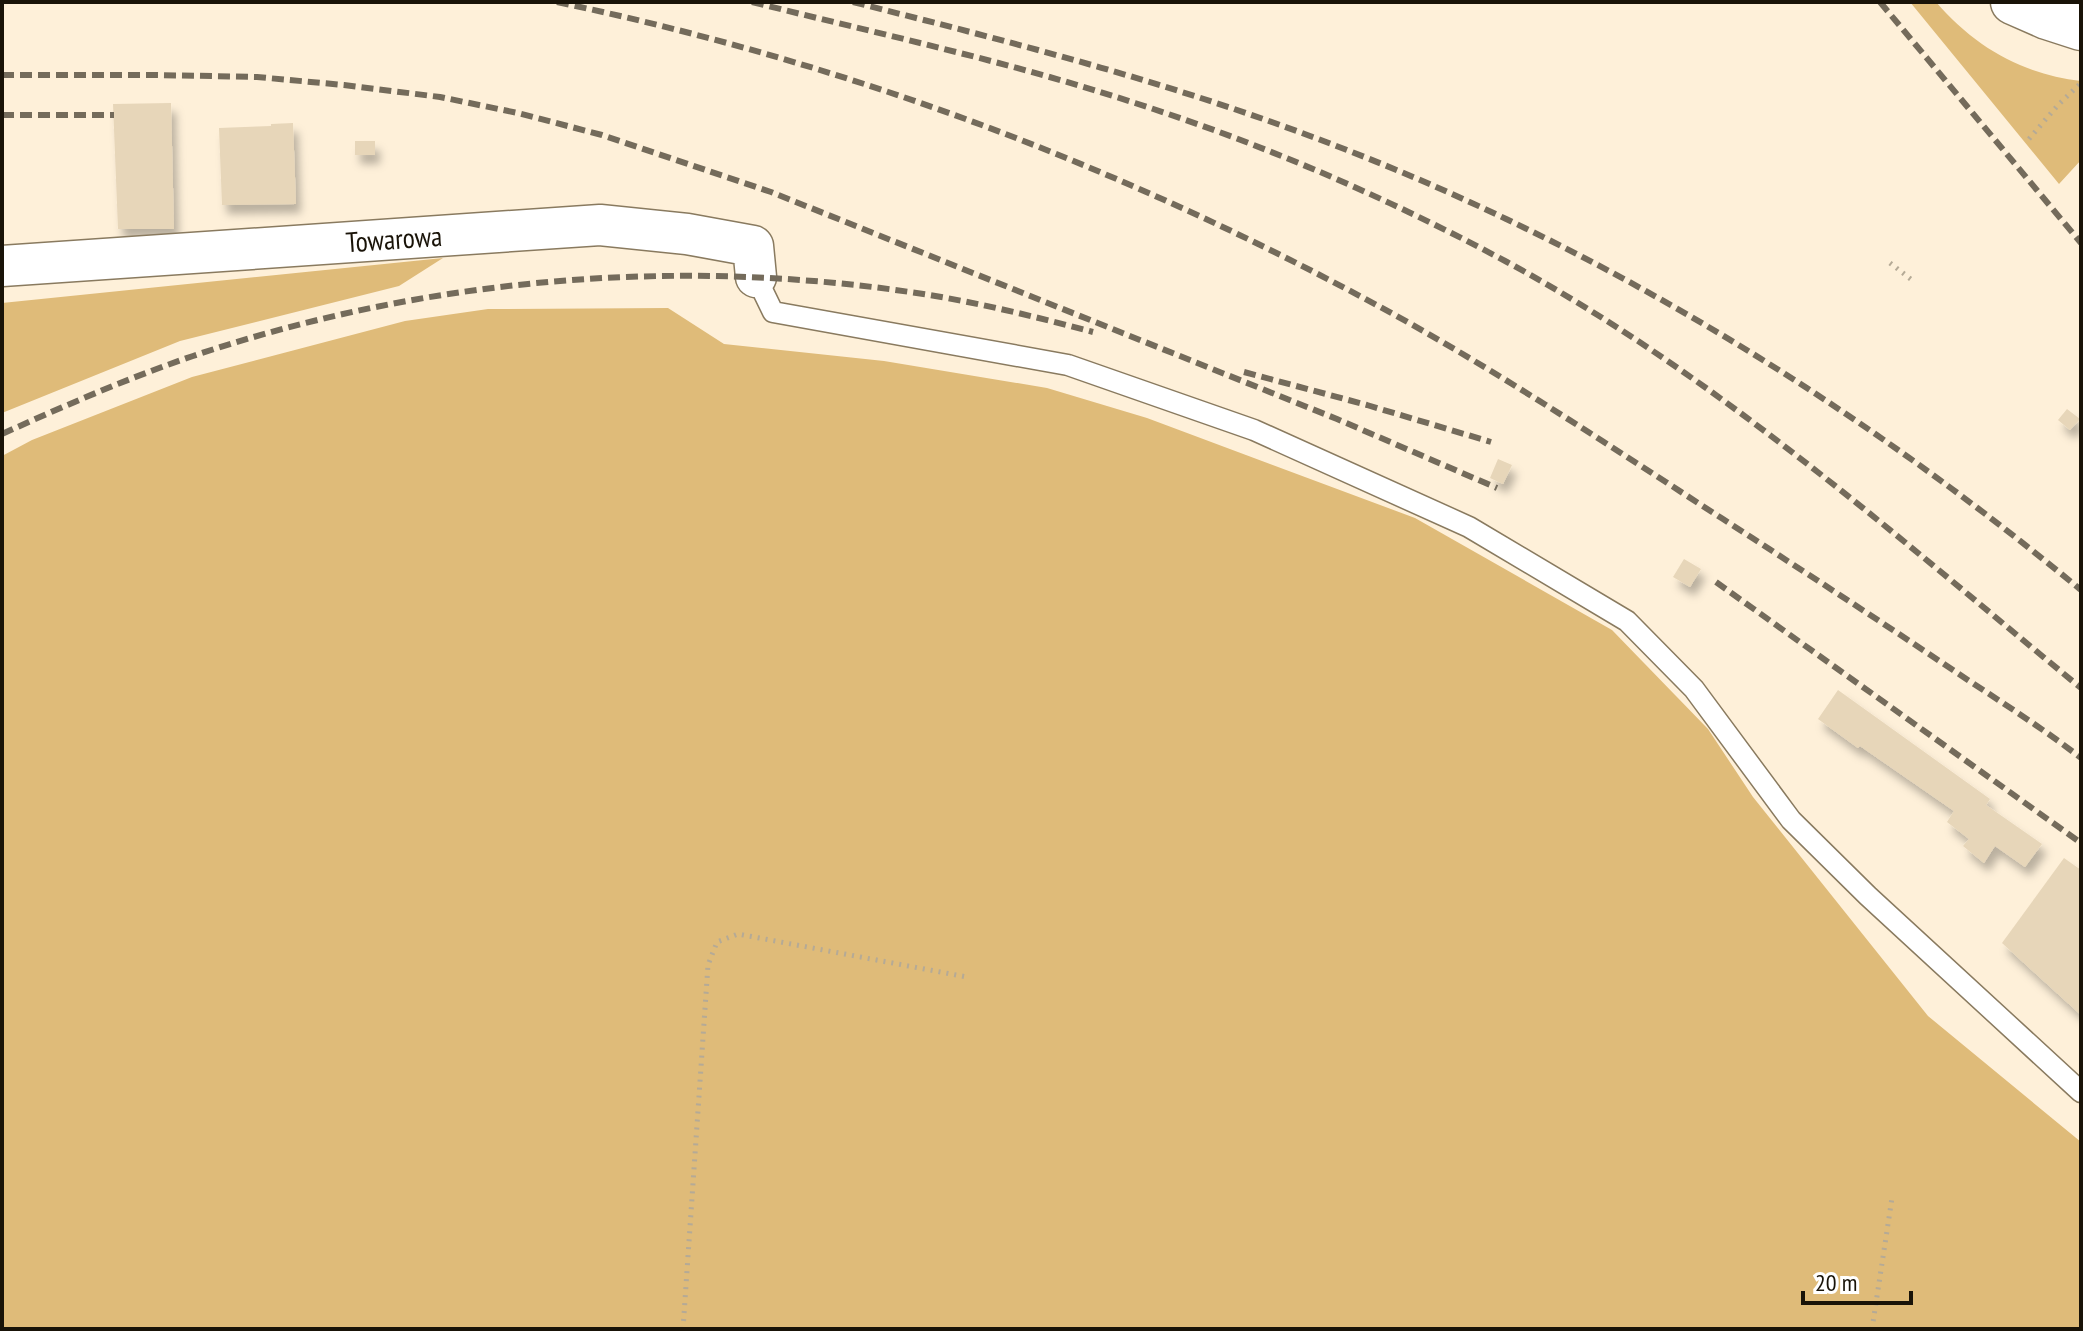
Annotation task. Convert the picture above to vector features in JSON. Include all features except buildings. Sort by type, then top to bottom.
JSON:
[{"type":"street","points":[[2013,2],[2081,28]]},
{"type":"street","name":"Towarowa","points":[[2,266],[600,225],[687,234],[753,246],[756,277]]},
{"type":"lane","points":[[756,277],[773,312],[1068,365],[1254,430],[1469,527],[1627,621],[1694,689],[1791,820],[1868,896],[2081,1092]]},
{"type":"path","points":[[2029,139],[2081,83]]},
{"type":"path","points":[[1890,263],[1912,280]]},
{"type":"path","points":[[683,1329],[708,965],[717,942],[738,934],[967,977]]},
{"type":"path","points":[[1872,1329],[1892,1198]]},
{"type":"shaded area","points":[[1910,2],[1936,2],[1983,45],[2019,65],[2081,81],[2081,160],[2059,184]]},
{"type":"shaded area","points":[[443,258],[399,286],[180,341],[2,413],[2,303]]},
{"type":"shaded area","points":[[668,308],[724,344],[884,361],[1047,388],[1147,418],[1415,518],[1612,630],[1708,729],[1753,797],[1928,1016],[2081,1142],[2081,1329],[2,1329],[2,456],[32,440],[192,377],[405,321],[488,309]]},
{"type":"railway","points":[[557,2],[667,27],[775,57],[987,127],[1090,168],[1293,262],[1393,314],[1560,414],[1896,632],[2081,758]]},
{"type":"railway","points":[[752,2],[993,61],[1135,103],[1278,154],[1462,238],[1584,307],[1732,407],[1874,517],[2081,688]]},
{"type":"railway","points":[[853,2],[1083,63],[1254,116],[1414,178],[1517,224],[1617,275],[1714,330],[1810,390],[1903,453],[2081,590]]},
{"type":"railway","points":[[1880,2],[2081,243]]},
{"type":"railway","points":[[2,75],[257,77],[344,85],[440,97],[602,135],[771,192],[1337,419],[1497,488]]},
{"type":"railway","points":[[2,115],[114,115]]},
{"type":"railway","points":[[2,434],[144,374],[280,330],[368,309],[457,293],[548,282],[729,276],[820,282],[956,300],[1093,332]]},
{"type":"railway","points":[[1244,372],[1491,442]]},
{"type":"railway","points":[[1716,582],[2081,843]]}]
